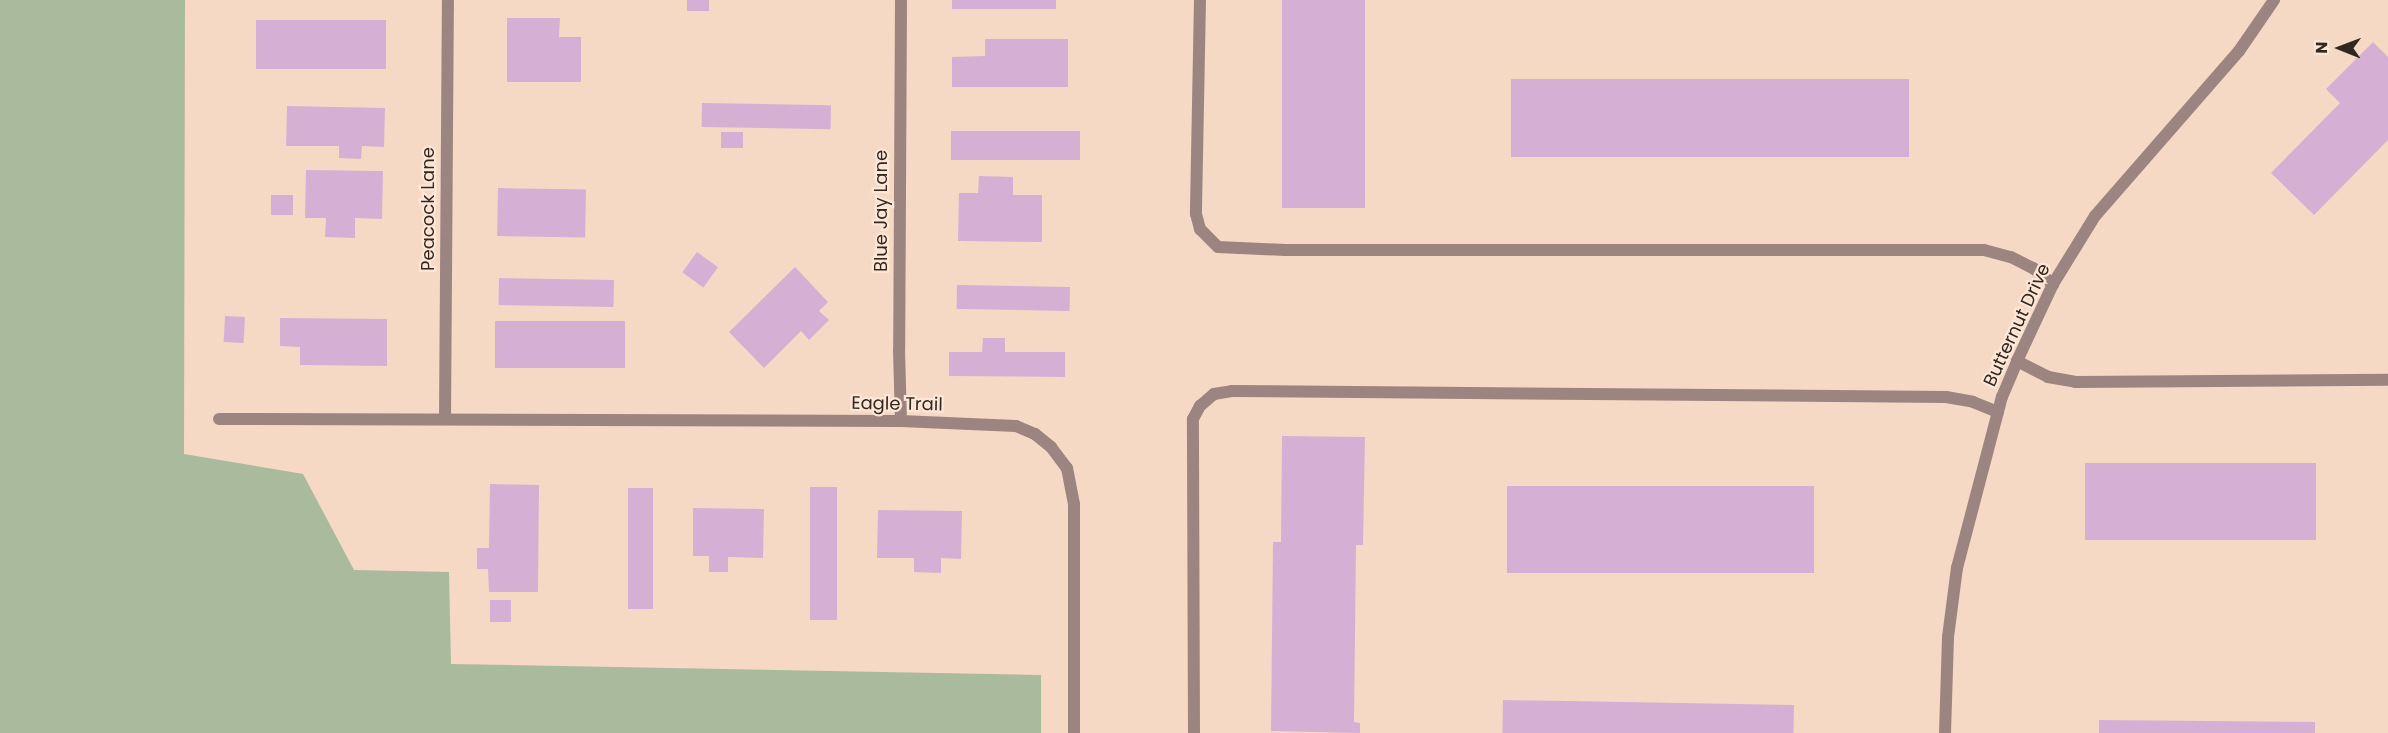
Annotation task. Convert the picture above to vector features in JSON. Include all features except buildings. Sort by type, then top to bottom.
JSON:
[{"type":"street","name":"Peacock Lane","points":[[445,419],[448,0]]},
{"type":"street","name":"Blue Jay Lane","points":[[901,0],[899,350],[901,421]]},
{"type":"street","points":[[1200,0],[1196,214],[1200,230],[1218,247],[1297,250],[1984,250],[2011,257],[2033,268],[2053,284]]},
{"type":"street","name":"Butternut Drive","points":[[1945,733],[1948,637],[1957,568],[1998,412],[2017,361],[2053,284],[2095,216],[2239,51],[2274,0]]},
{"type":"street","points":[[2017,361],[2048,377],[2075,382],[2388,380]]},
{"type":"street","points":[[1194,733],[1194,419],[1200,405],[1214,394],[1232,390],[1946,397],[1973,402],[1998,412]]},
{"type":"street","name":"Eagle Trail","points":[[219,419],[901,421],[1016,426],[1035,434],[1051,447],[1067,468],[1074,504],[1074,733]]},
{"type":"green space","points":[[0,0],[185,0],[184,454],[303,474],[354,570],[449,572],[451,664],[1041,675],[1041,733],[0,733]]}]
